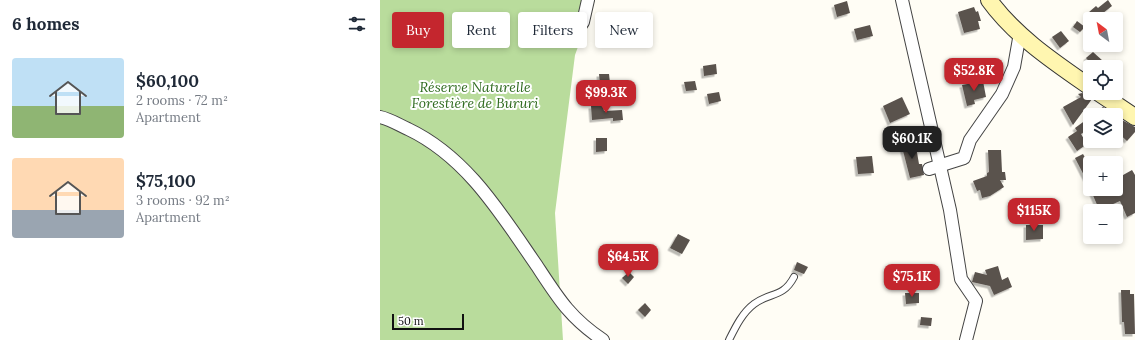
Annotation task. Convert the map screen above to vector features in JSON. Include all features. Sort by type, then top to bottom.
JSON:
[{"type":"street","points":[[585,12],[588,0]]},
{"type":"street","points":[[902,0],[935,167],[950,210],[961,279],[976,301],[966,340]]},
{"type":"street","points":[[984,0],[1035,46],[1083,82]]},
{"type":"street","points":[[989,0],[999,14]]},
{"type":"street","points":[[935,167],[964,158],[970,140],[1002,94],[1014,67],[1020,33]]},
{"type":"street","points":[[1110,100],[1135,117]]},
{"type":"street","points":[[380,117],[428,139],[451,156],[476,182],[566,309],[587,330],[603,340]]},
{"type":"lane","points":[[728,340],[740,319],[754,304],[781,293],[790,286],[794,277]]},
{"type":"green space","name":"Réserve Naturelle Forestière de Bururi","points":[[380,0],[595,0],[587,22],[587,12],[518,12],[518,48],[578,48],[575,55],[555,213],[563,340],[380,340]]},
{"type":"building","points":[[1108,0],[1112,6],[1104,12],[1089,12],[1096,6],[1098,8]]},
{"type":"building","points":[[847,1],[850,13],[837,17],[834,5]]},
{"type":"building","points":[[974,7],[976,12],[978,11],[981,21],[978,21],[980,29],[964,33],[958,12]]},
{"type":"building","points":[[1077,21],[1083,26],[1083,29],[1080,32],[1073,27]]},
{"type":"building","points":[[870,25],[873,36],[857,40],[854,29]]},
{"type":"building","points":[[1061,31],[1069,41],[1060,48],[1052,37]]},
{"type":"building","points":[[1093,52],[1102,60],[1088,60],[1086,58]]},
{"type":"building","points":[[716,64],[717,74],[704,76],[703,66]]},
{"type":"building","points":[[599,74],[609,74],[610,83],[600,84]]},
{"type":"building","points":[[695,81],[697,90],[686,91],[684,82]]},
{"type":"building","points":[[983,81],[986,97],[974,100],[975,104],[967,106],[962,85]]},
{"type":"building","points":[[719,92],[721,101],[709,104],[707,94]]},
{"type":"building","points":[[1083,93],[1083,100],[1091,100],[1085,108],[1083,108],[1083,111],[1073,125],[1063,107],[1081,97],[1078,94]]},
{"type":"building","points":[[902,97],[910,114],[890,123],[883,106]]},
{"type":"building","points":[[603,105],[604,111],[622,110],[623,120],[613,121],[613,118],[592,120],[591,106]]},
{"type":"building","points":[[1123,121],[1135,127],[1135,132],[1127,141],[1123,137]]},
{"type":"building","points":[[1083,122],[1083,133],[1081,134],[1083,137],[1083,147],[1077,151],[1068,137],[1077,131],[1075,128]]},
{"type":"building","points":[[596,138],[607,138],[607,151],[596,152]]},
{"type":"building","points":[[915,141],[919,164],[922,164],[924,175],[910,178],[901,143]]},
{"type":"building","points":[[988,150],[1001,150],[1002,172],[1005,172],[1006,180],[1000,180],[1004,187],[990,196],[982,198],[980,190],[977,191],[973,181],[987,176],[987,173],[989,172]]},
{"type":"building","points":[[1083,154],[1084,156],[1083,173],[1075,158]]},
{"type":"building","points":[[872,156],[874,173],[858,174],[856,157]]},
{"type":"building","points":[[1132,170],[1135,175],[1135,213],[1127,217],[1123,204],[1120,201],[1113,204],[1097,204],[1093,196],[1123,196],[1123,175]]},
{"type":"building","points":[[1026,225],[1043,225],[1043,239],[1026,240]]},
{"type":"building","points":[[678,234],[690,240],[682,254],[670,248]]},
{"type":"building","points":[[797,262],[808,267],[804,274],[794,270]]},
{"type":"building","points":[[998,266],[1002,280],[1008,277],[1012,287],[994,295],[990,286],[972,282],[975,272],[987,275],[985,270]]},
{"type":"building","points":[[629,272],[634,277],[628,284],[622,278]]},
{"type":"building","points":[[1121,290],[1130,290],[1130,294],[1134,294],[1135,334],[1125,334],[1124,322],[1122,322]]},
{"type":"building","points":[[905,293],[919,293],[919,303],[906,304]]},
{"type":"building","points":[[645,303],[651,310],[645,317],[638,310]]},
{"type":"building","points":[[921,317],[932,318],[931,326],[920,325]]}]
